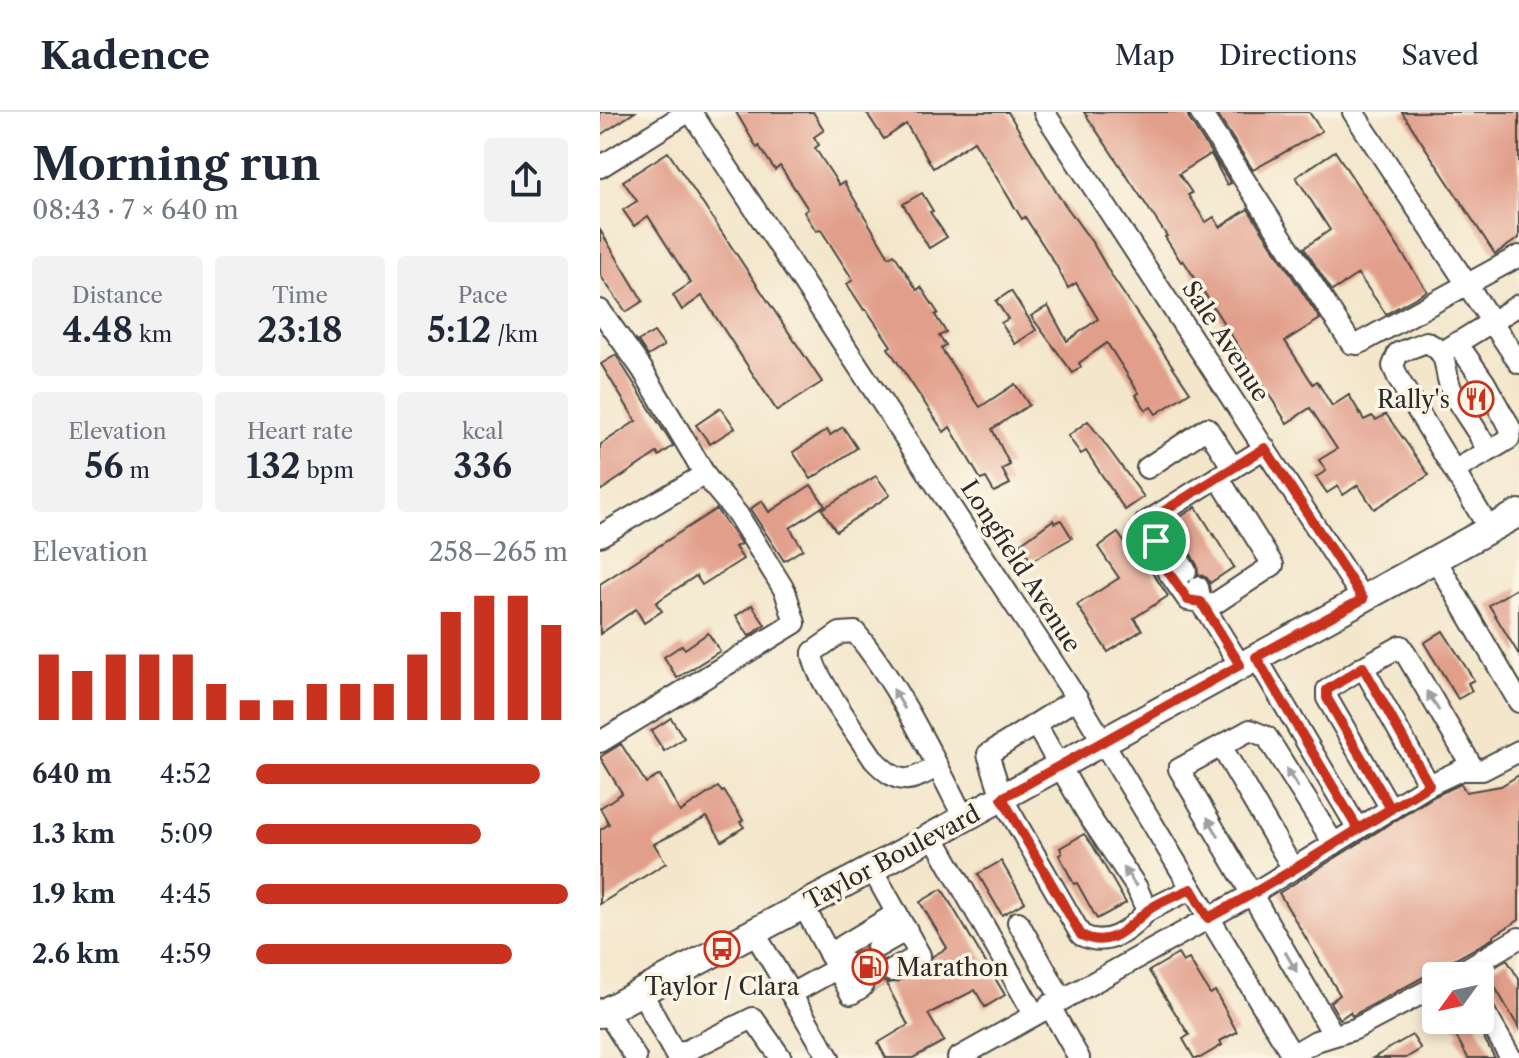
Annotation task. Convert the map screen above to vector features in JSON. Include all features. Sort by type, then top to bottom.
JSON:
[{"type":"main road","name":"Taylor Boulevard","points":[[603,1013],[933,836],[1519,513]]},
{"type":"street","points":[[600,167],[689,112]]},
{"type":"street","name":"Longfield Avenue","points":[[689,112],[1077,698],[1293,1057]]},
{"type":"street","name":"Sale Avenue","points":[[1044,112],[1363,599]]},
{"type":"street","points":[[1200,112],[1351,343],[1358,344],[1519,256]]},
{"type":"street","points":[[1353,112],[1519,363]]},
{"type":"street","points":[[1490,530],[1393,366],[1398,353],[1426,342],[1449,348],[1519,305]]},
{"type":"street","points":[[600,310],[607,336],[642,369],[705,474],[738,515],[785,591],[795,623],[600,742]]},
{"type":"street","points":[[1449,348],[1485,383],[1511,430],[1509,439],[1482,439],[1455,470]]},
{"type":"street","points":[[1449,348],[1446,361],[1450,388],[1482,439]]},
{"type":"street","points":[[1147,468],[1207,428],[1226,472],[1273,565],[1197,593],[1188,600],[1167,570],[1167,557],[1145,523],[1226,472],[1265,448]]},
{"type":"street","points":[[600,536],[705,474]]},
{"type":"street","points":[[1167,557],[1179,560],[1197,593],[1248,661],[1358,829]]},
{"type":"street","points":[[1436,560],[1519,702]]},
{"type":"street","points":[[938,766],[916,779],[896,780],[885,772],[821,679],[811,660],[813,652],[840,633],[855,632],[870,649],[938,766],[964,818]]},
{"type":"street","points":[[1391,809],[1327,698],[1327,690],[1401,646],[1473,768]]},
{"type":"street","points":[[1363,667],[1429,785]]},
{"type":"street","points":[[1077,698],[988,754],[1002,798],[1081,935],[1095,942],[1110,939],[1136,925],[1147,911],[1191,889]]},
{"type":"street","points":[[1036,725],[1087,813],[1137,888],[1147,911]]},
{"type":"street","points":[[1333,1034],[1179,769],[1250,730],[1258,731],[1267,737],[1334,844]]},
{"type":"street","points":[[1221,746],[1293,869]]},
{"type":"street","points":[[958,1058],[1252,894],[1429,785],[1461,770],[1482,770],[1519,751]]},
{"type":"street","points":[[933,836],[1048,1006],[1079,1058]]},
{"type":"street","points":[[872,869],[920,955],[891,971]]},
{"type":"street","points":[[803,905],[838,962],[851,994],[862,987]]},
{"type":"street","points":[[877,947],[902,921]]},
{"type":"street","points":[[791,994],[902,921]]},
{"type":"street","points":[[1018,922],[1048,1006]]},
{"type":"street","points":[[754,932],[829,1058]]},
{"type":"street","points":[[1481,962],[1519,938]]},
{"type":"street","points":[[641,991],[676,1056],[753,1018],[781,1058]]},
{"type":"street","points":[[1293,1057],[1333,1034],[1355,1029],[1422,993]]},
{"type":"street","points":[[603,1013],[636,1058]]},
{"type":"street","points":[[1494,1028],[1511,1058]]},
{"type":"building","points":[[600,112],[635,112],[600,135]]},
{"type":"building","points":[[736,112],[813,112],[824,130],[814,137],[819,145],[815,148],[839,185],[844,182],[889,257],[894,254],[917,290],[921,287],[938,313],[935,315],[946,332],[939,336],[946,345],[941,348],[980,407],[1015,384],[1029,405],[992,429],[1010,465],[1002,469],[1010,484],[994,492],[986,478],[981,480],[950,427],[944,432],[888,348],[891,346],[847,284],[853,280],[821,230],[816,231],[804,212],[808,209],[780,166],[775,170],[759,146],[757,148]]},
{"type":"building","points":[[866,112],[1008,112],[1058,195],[1190,392],[1156,414],[1151,407],[1146,410],[1136,395],[1139,393],[1107,343],[1079,363],[1081,367],[1073,373],[1031,316],[1048,306],[1067,341],[1098,319],[1076,283],[1068,288],[974,141],[933,168],[906,124],[884,139]]},
{"type":"building","points":[[1084,112],[1187,112],[1231,183],[1227,185],[1211,154],[1179,174],[1192,193],[1188,195],[1206,222],[1214,217],[1220,227],[1248,209],[1320,319],[1285,341],[1313,384],[1317,381],[1332,406],[1349,395],[1364,420],[1372,416],[1376,420],[1386,414],[1429,475],[1374,509],[1358,485],[1343,495],[1338,486],[1327,493],[1316,477],[1326,471],[1319,460],[1337,449],[1310,408],[1287,423]]},
{"type":"building","points":[[1309,112],[1322,131],[1253,170],[1217,114]]},
{"type":"building","points":[[1402,112],[1519,112],[1519,238],[1495,254]]},
{"type":"building","points":[[1335,151],[1427,291],[1386,314],[1358,274],[1332,291],[1304,248],[1330,230],[1296,177]]},
{"type":"building","points":[[668,152],[822,382],[777,411],[702,296],[682,310],[673,295],[691,283],[648,216],[634,226],[623,210],[637,201],[623,181]]},
{"type":"building","points":[[922,193],[933,211],[930,212],[947,237],[929,248],[903,204]]},
{"type":"building","points":[[600,230],[643,301],[626,312],[600,275]]},
{"type":"building","points":[[1011,291],[1036,330],[1015,344],[1001,323],[1008,319],[996,301]]},
{"type":"building","points":[[654,332],[664,346],[648,356],[638,341]]},
{"type":"building","points":[[616,355],[673,446],[659,456],[657,453],[600,491],[600,445],[636,421],[601,364]]},
{"type":"building","points":[[721,408],[735,428],[710,444],[696,425]]},
{"type":"building","points":[[1088,421],[1144,497],[1125,510],[1086,451],[1081,454],[1068,436]]},
{"type":"building","points":[[843,427],[857,448],[811,479],[793,452],[827,430],[830,435]]},
{"type":"building","points":[[876,476],[890,495],[836,531],[822,509]]},
{"type":"building","points":[[811,485],[825,505],[790,528],[803,549],[784,561],[750,509],[762,501],[769,512]]},
{"type":"building","points":[[1196,507],[1234,567],[1210,583],[1198,574],[1190,553],[1180,547],[1166,526]]},
{"type":"building","points":[[716,509],[741,544],[735,547],[743,559],[702,585],[696,576],[656,603],[662,611],[644,623],[636,609],[600,634],[600,584]]},
{"type":"building","points":[[1053,520],[1055,523],[1061,520],[1072,538],[1031,561],[1020,544]]},
{"type":"building","points":[[1118,533],[1138,562],[1143,559],[1168,596],[1134,618],[1142,630],[1108,652],[1077,605],[1119,578],[1098,547]]},
{"type":"building","points":[[1519,587],[1519,655],[1489,605]]},
{"type":"building","points":[[752,605],[765,625],[749,636],[736,616]]},
{"type":"building","points":[[1443,631],[1474,680],[1468,683],[1472,691],[1458,699],[1424,643]]},
{"type":"building","points":[[708,633],[720,651],[677,678],[664,657],[682,645],[685,649]]},
{"type":"building","points":[[671,718],[684,738],[664,751],[651,731]]},
{"type":"building","points":[[621,744],[646,783],[660,775],[680,812],[718,787],[743,820],[740,822],[744,827],[722,841],[707,817],[654,844],[666,863],[600,904],[600,830],[609,824],[600,808],[622,793],[600,757]]},
{"type":"building","points":[[1519,775],[1519,920],[1450,962],[1422,962],[1422,978],[1352,1016],[1350,1012],[1340,1019],[1330,1002],[1340,995],[1279,893],[1435,796],[1461,784],[1466,792],[1501,786]]},
{"type":"building","points":[[1084,834],[1126,903],[1097,919],[1059,855],[1062,853],[1060,848]]},
{"type":"building","points":[[1001,861],[1025,902],[1002,915],[978,874]]},
{"type":"building","points":[[942,889],[1005,995],[985,1007],[975,990],[928,1014],[944,1041],[913,1058],[886,1058],[878,1043],[908,1025],[886,983],[897,982],[926,966],[933,956],[947,948],[920,902]]},
{"type":"building","points":[[864,948],[871,959],[885,960],[878,972],[884,982],[875,988],[869,976],[856,976],[855,973],[860,964],[855,953]]},
{"type":"building","points":[[1178,954],[1183,962],[1189,959],[1210,994],[1215,991],[1237,1032],[1220,1041],[1222,1045],[1200,1058],[1194,1058],[1183,1039],[1189,1035],[1149,971]]},
{"type":"building","points":[[1507,960],[1519,979],[1519,1028],[1494,986],[1494,967]]},
{"type":"building","points":[[1482,1034],[1495,1058],[1468,1058],[1456,1036]]},
{"type":"building","points":[[1412,1035],[1421,1049],[1406,1058],[1373,1058]]},
{"type":"tunnel","points":[[848,963],[877,947]]},
{"type":"tunnel","points":[[862,987],[891,971]]},
{"type":"place","name":"Rally's","points":[[1476,399]]},
{"type":"place","name":"Taylor / Clara","points":[[722,949]]},
{"type":"place","name":"Marathon","points":[[870,967]]},
{"type":"route","points":[[1156,541],[1145,523],[1265,448],[1363,599],[1256,657],[1358,829],[1429,785],[1363,667],[1327,690],[1327,698],[1391,809],[1252,894],[1208,918],[1191,889],[1147,911],[1136,925],[1110,939],[1095,942],[1081,935],[1002,798],[1240,665],[1201,602],[1188,600],[1167,570],[1167,557],[1156,541]]}]
